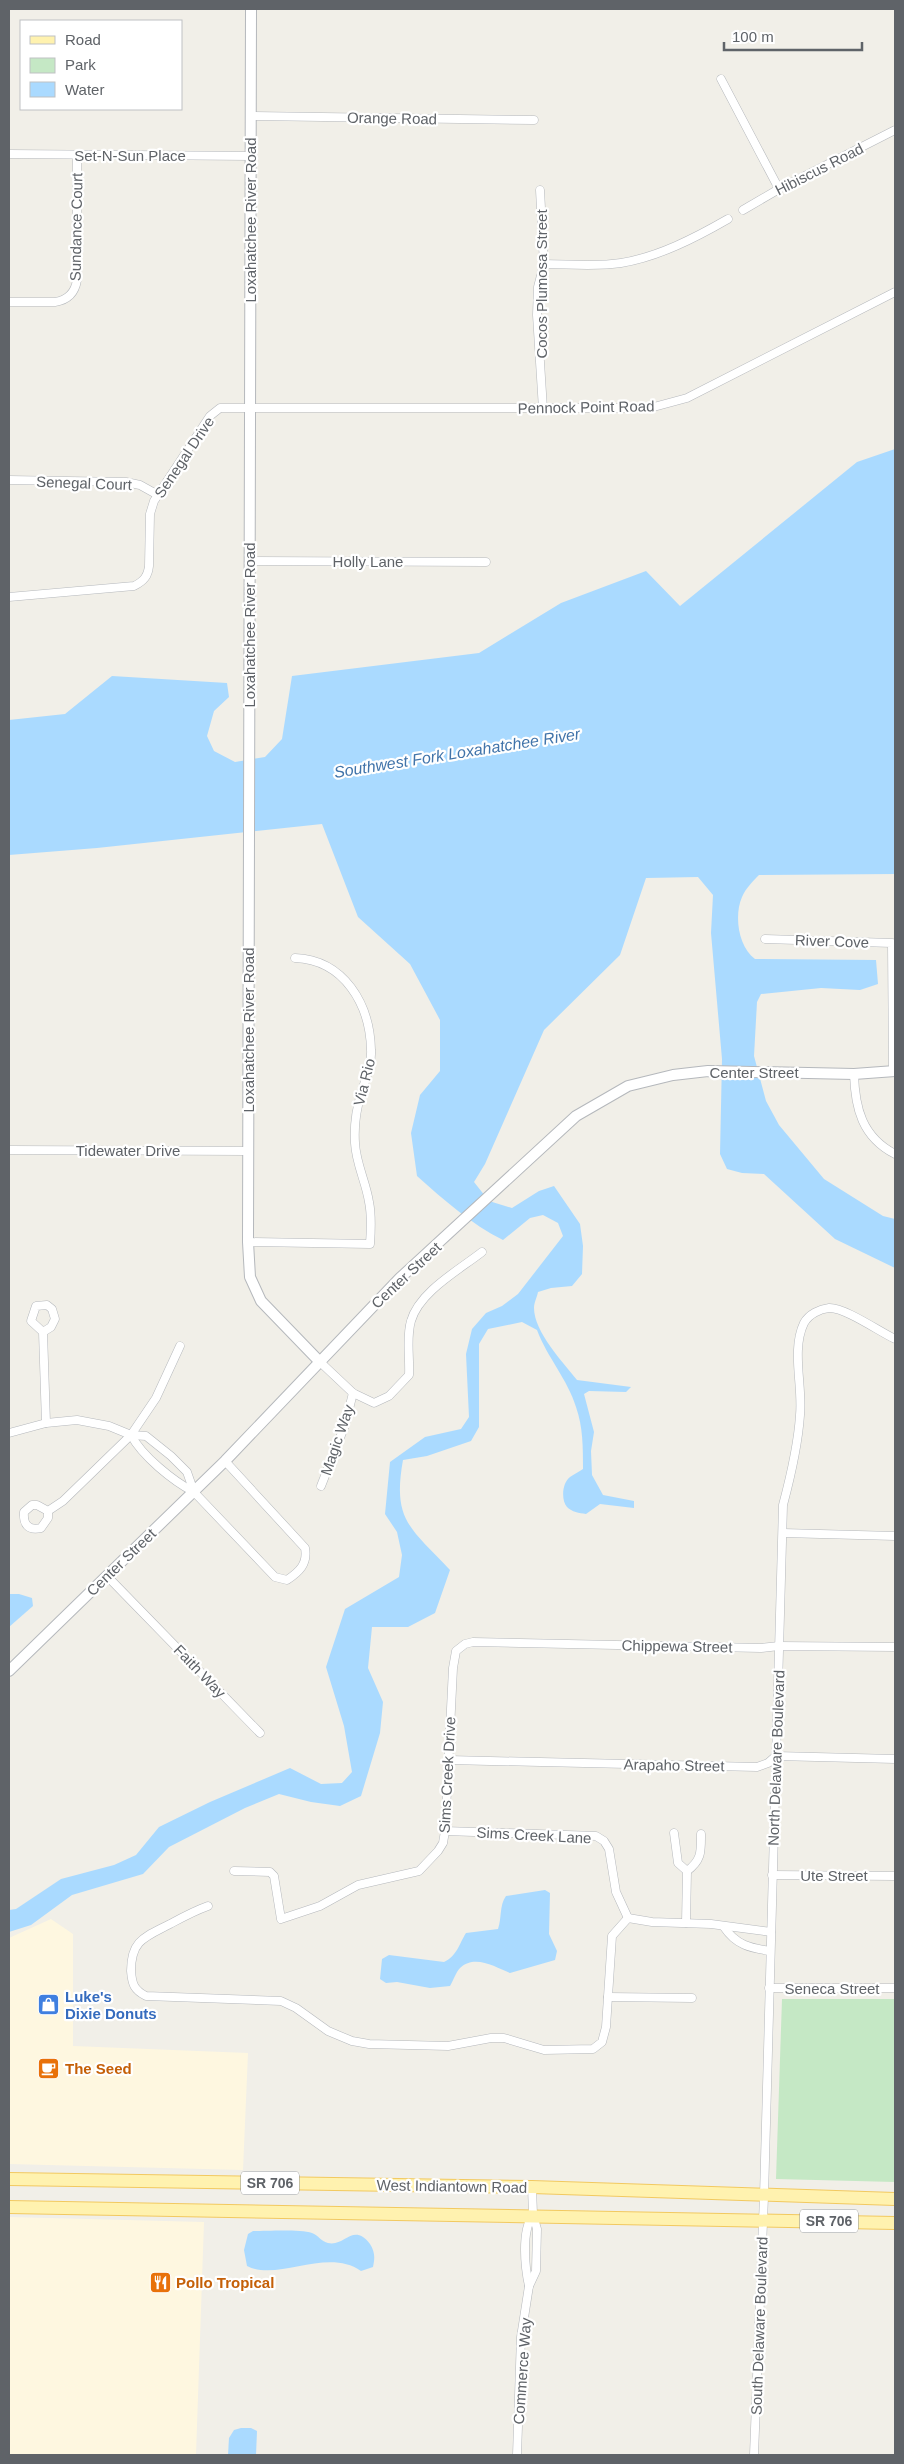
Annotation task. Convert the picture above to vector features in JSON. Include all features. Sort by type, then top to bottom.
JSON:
[{"type":"main road","name":"West Indiantown Road","points":[[9,2179],[532,2187],[895,2199]]},
{"type":"main road","name":"West Indiantown Road","points":[[9,2207],[895,2223]]},
{"type":"street","name":"Loxahatchee River Road","points":[[250,9],[248,1242],[250,1277],[261,1301],[319,1361]]},
{"type":"street","points":[[721,79],[778,189]]},
{"type":"street","name":"Orange Road","points":[[250,116],[534,120]]},
{"type":"street","name":"Hibiscus Road","points":[[744,210],[778,189],[895,130]]},
{"type":"street","name":"Set-N-Sun Place","points":[[9,154],[250,156]]},
{"type":"street","name":"Sundance Court","points":[[9,302],[62,301],[73,292],[77,280],[77,154]]},
{"type":"street","name":"Cocos Plumosa Street","points":[[540,190],[544,264],[538,287],[537,315],[543,409]]},
{"type":"street","points":[[544,264],[620,263],[650,255],[702,234],[728,219]]},
{"type":"street","name":"Pennock Point Road","points":[[250,407],[637,409],[661,406],[687,398],[895,292]]},
{"type":"street","name":"Senegal Drive","points":[[9,597],[134,586],[140,583],[148,572],[150,514],[158,495],[214,412],[227,407],[250,407]]},
{"type":"street","name":"Senegal Court","points":[[9,480],[126,482],[140,485],[158,495]]},
{"type":"street","name":"Holly Lane","points":[[250,561],[486,562]]},
{"type":"street","name":"River Cove","points":[[765,939],[892,943],[894,1071]]},
{"type":"street","name":"Via Rio","points":[[248,1242],[370,1244],[370,1203],[357,1160],[355,1143],[357,1110],[370,1065],[371,1050],[364,1016],[355,995],[342,976],[332,968],[317,962],[295,958]]},
{"type":"street","name":"Center Street","points":[[9,1671],[225,1461],[400,1278],[576,1116],[628,1086],[673,1075],[770,1071],[854,1074],[894,1071]]},
{"type":"street","points":[[854,1074],[855,1098],[862,1121],[875,1140],[895,1154]]},
{"type":"street","name":"Tidewater Drive","points":[[9,1150],[248,1151]]},
{"type":"street","points":[[319,1361],[353,1393],[374,1403],[389,1396],[409,1375],[410,1322],[416,1307],[441,1282],[482,1252]]},
{"type":"street","name":"North Delaware Boulevard","points":[[764,2196],[784,1505],[797,1448],[800,1413],[798,1350],[804,1323],[814,1312],[831,1308],[855,1317],[878,1332],[895,1339]]},
{"type":"street","points":[[44,1332],[46,1423]]},
{"type":"street","points":[[48,1511],[63,1501],[132,1435],[156,1398],[180,1346]]},
{"type":"street","name":"Magic Way","points":[[321,1486],[345,1425],[353,1393]]},
{"type":"street","points":[[9,1433],[46,1423],[77,1420],[93,1422],[132,1435],[146,1436],[187,1472],[194,1492]]},
{"type":"street","points":[[132,1435],[136,1444],[179,1484],[194,1492],[275,1577],[287,1580],[298,1573],[305,1562],[305,1548],[225,1461]]},
{"type":"street","points":[[783,1533],[895,1536]]},
{"type":"street","name":"Faith Way","points":[[107,1576],[260,1733]]},
{"type":"street","name":"Chippewa Street","points":[[460,1647],[473,1642],[761,1648],[779,1646],[895,1647]]},
{"type":"street","name":"Sims Creek Drive","points":[[234,1872],[270,1872],[274,1876],[281,1919],[320,1906],[358,1885],[419,1871],[443,1843],[449,1760],[452,1668],[454,1656],[460,1647]]},
{"type":"street","name":"Arapaho Street","points":[[449,1760],[757,1767],[768,1763],[776,1756],[895,1758]]},
{"type":"street","name":"Sims Creek Lane","points":[[445,1831],[596,1836],[604,1841],[609,1849],[616,1892],[628,1918]]},
{"type":"street","points":[[674,1833],[678,1863],[687,1871],[686,1923]]},
{"type":"street","points":[[687,1871],[696,1865],[701,1856],[701,1834]]},
{"type":"street","name":"Ute Street","points":[[772,1875],[895,1876]]},
{"type":"street","points":[[208,1906],[191,1912],[141,1940],[132,1955],[131,1968],[132,1983],[138,1992],[146,1996],[281,2001],[296,2008],[328,2031],[344,2038],[369,2044],[448,2046],[491,2038],[504,2038],[544,2050],[592,2049],[602,2042],[606,2027],[612,1936],[628,1918],[652,1922],[686,1923],[771,1932]]},
{"type":"street","points":[[724,1927],[732,1939],[748,1947],[770,1951]]},
{"type":"street","name":"Seneca Street","points":[[769,1988],[895,1988]]},
{"type":"street","points":[[608,1997],[692,1998]]},
{"type":"street","name":"Commerce Way","points":[[517,2455],[522,2337],[529,2286],[525,2267],[526,2245],[529,2220],[533,2215],[532,2187]]},
{"type":"street","name":"South Delaware Boulevard","points":[[754,2455],[764,2196]]},
{"type":"shaded area","points":[[51,1919],[73,1934],[73,2046],[248,2053],[243,2170],[9,2164],[9,1938]]},
{"type":"shaded area","points":[[9,2217],[204,2222],[196,2455],[9,2455]]},
{"type":"green space","points":[[782,1999],[895,1999],[895,2182],[776,2179]]},
{"type":"water","name":"Southwest Fork Loxahatchee River","points":[[895,449],[895,874],[759,875],[742,897],[738,921],[741,939],[749,954],[755,959],[876,960],[878,984],[860,990],[821,988],[761,994],[757,1002],[754,1056],[766,1101],[779,1125],[824,1179],[883,1216],[895,1219],[895,1268],[835,1239],[764,1174],[742,1173],[727,1169],[720,1154],[722,1059],[711,933],[713,895],[698,877],[646,878],[620,955],[544,1030],[485,1164],[474,1182],[489,1201],[512,1208],[539,1191],[554,1186],[580,1224],[583,1246],[582,1274],[572,1286],[551,1288],[538,1292],[534,1306],[535,1317],[550,1346],[577,1380],[631,1387],[626,1392],[589,1391],[584,1394],[594,1432],[591,1451],[592,1475],[603,1495],[634,1501],[634,1508],[600,1504],[586,1514],[578,1513],[567,1507],[563,1496],[565,1483],[570,1477],[583,1469],[581,1430],[572,1397],[537,1330],[522,1322],[488,1329],[479,1344],[479,1427],[471,1441],[427,1456],[403,1460],[400,1497],[403,1511],[415,1533],[450,1570],[435,1613],[408,1627],[372,1627],[368,1668],[383,1702],[380,1733],[361,1796],[340,1806],[311,1802],[279,1794],[245,1808],[169,1847],[143,1874],[72,1895],[31,1925],[9,1932],[9,1910],[16,1909],[61,1879],[114,1865],[136,1855],[159,1827],[210,1802],[290,1768],[321,1784],[342,1783],[352,1772],[344,1726],[326,1667],[345,1609],[399,1577],[402,1555],[397,1532],[385,1514],[390,1462],[425,1437],[461,1429],[469,1417],[466,1354],[472,1329],[486,1313],[502,1306],[518,1294],[563,1236],[558,1223],[543,1215],[530,1218],[503,1240],[469,1219],[417,1176],[411,1133],[420,1095],[440,1071],[440,1020],[410,964],[358,917],[322,824],[97,848],[9,855],[9,720],[65,714],[112,676],[227,683],[229,697],[214,711],[207,736],[214,751],[235,762],[265,757],[282,739],[292,676],[479,653],[561,603],[646,571],[680,606],[857,462]]},
{"type":"water","points":[[9,1594],[19,1594],[32,1598],[33,1606],[9,1627]]},
{"type":"water","points":[[545,1890],[550,1893],[549,1934],[557,1951],[555,1960],[510,1973],[492,1965],[472,1962],[460,1968],[450,1986],[430,1988],[397,1982],[386,1983],[380,1979],[382,1959],[389,1955],[444,1962],[455,1953],[466,1933],[498,1929],[502,1904],[506,1896]]},
{"type":"water","points":[[253,2231],[307,2232],[328,2243],[339,2242],[354,2235],[359,2235],[372,2247],[374,2255],[373,2267],[361,2271],[348,2265],[333,2262],[273,2270],[259,2270],[247,2266],[244,2250],[248,2234]]},
{"type":"water","points":[[251,2428],[257,2431],[256,2455],[228,2455],[229,2438],[234,2430]]},
{"type":"place","name":"Luke's Dixie Donuts","points":[[49,2005]]},
{"type":"place","name":"The Seed","points":[[49,2068]]},
{"type":"place","name":"Pollo Tropical","points":[[160,2282]]}]
